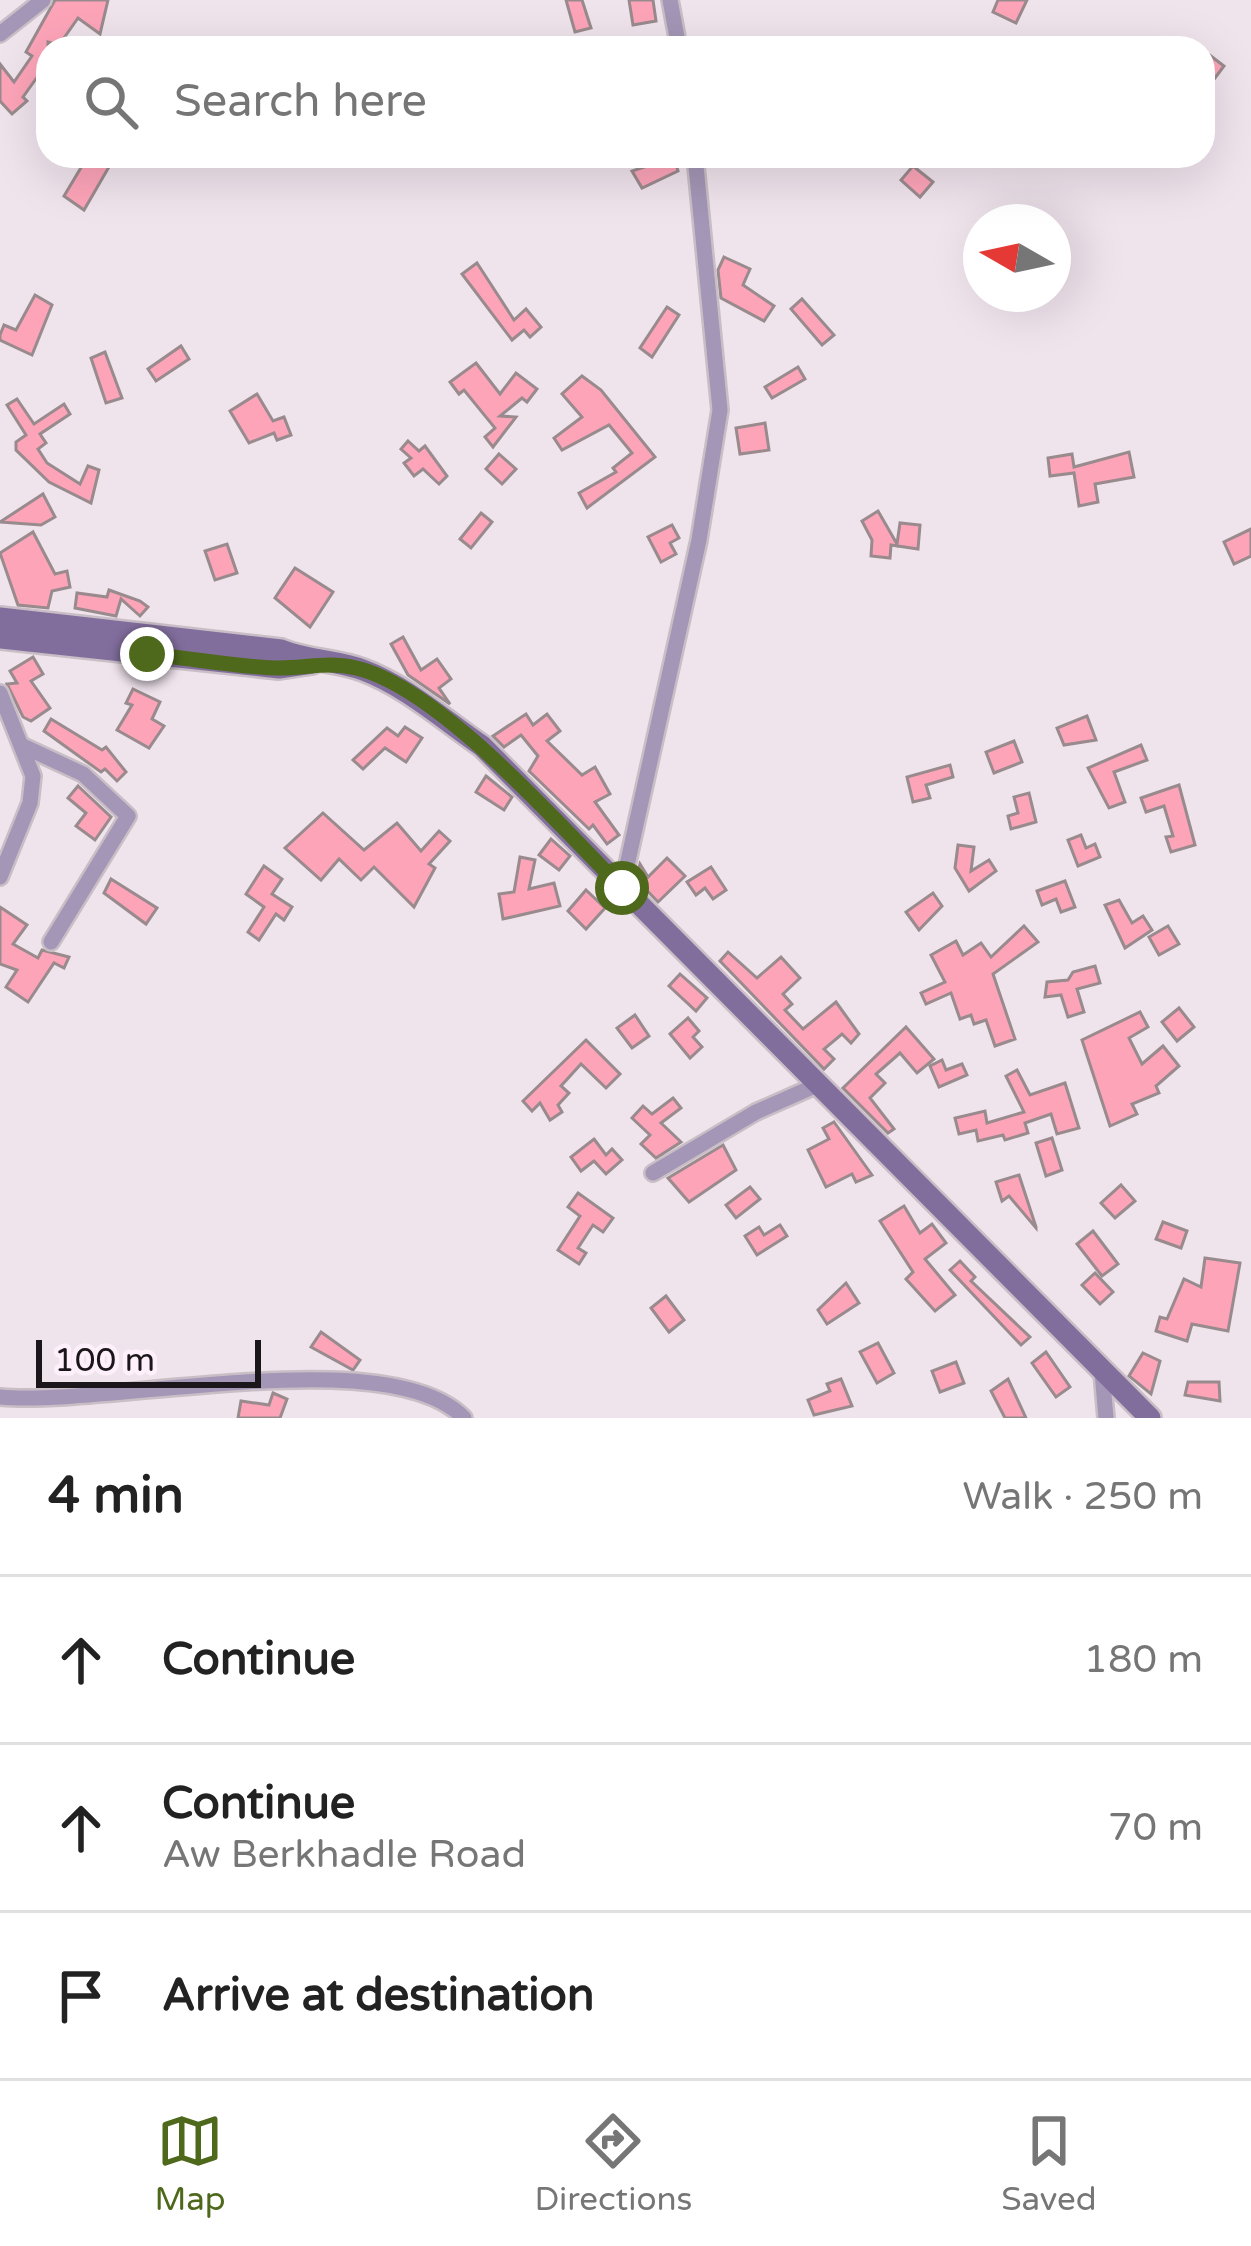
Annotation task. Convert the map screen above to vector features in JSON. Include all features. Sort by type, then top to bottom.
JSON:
[{"type":"main road","points":[[0,618],[281,650],[312,662],[359,668],[389,682],[482,746],[1150,1418]]},
{"type":"main road","points":[[0,638],[279,668],[312,662]]},
{"type":"street","points":[[0,34],[43,0]]},
{"type":"street","points":[[670,0],[677,36]]},
{"type":"street","points":[[622,888],[699,540],[720,410],[695,168]]},
{"type":"street","points":[[0,693],[33,776],[30,803],[0,877]]},
{"type":"street","points":[[23,746],[83,774],[128,816],[51,942]]},
{"type":"street","points":[[652,1173],[756,1112],[817,1085]]},
{"type":"street","points":[[1102,1372],[1106,1418]]},
{"type":"street","points":[[0,1397],[45,1410],[234,1382],[304,1381],[430,1394],[464,1418]]},
{"type":"building","points":[[55,0],[108,0],[100,34],[78,18],[65,36],[36,36],[36,79],[23,97],[27,101],[12,114],[0,101],[0,64],[14,82],[32,56],[26,52]]},
{"type":"building","points":[[566,0],[582,0],[591,28],[575,32]]},
{"type":"building","points":[[629,0],[653,0],[656,21],[633,25]]},
{"type":"building","points":[[998,0],[1027,0],[1016,23],[993,12]]},
{"type":"building","points":[[81,168],[108,168],[84,210],[64,196]]},
{"type":"building","points":[[677,168],[678,171],[642,188],[632,171]]},
{"type":"building","points":[[916,168],[933,182],[920,197],[901,180]]},
{"type":"building","points":[[724,257],[750,269],[743,285],[774,306],[764,321],[721,298],[718,270]]},
{"type":"building","points":[[477,263],[514,320],[526,309],[541,327],[530,337],[524,330],[512,340],[462,274]]},
{"type":"building","points":[[35,295],[52,305],[32,355],[0,340],[0,335],[4,325],[16,330]]},
{"type":"building","points":[[802,299],[834,335],[822,345],[791,309]]},
{"type":"building","points":[[667,307],[679,315],[652,357],[640,348]]},
{"type":"building","points":[[181,346],[189,359],[156,381],[148,369]]},
{"type":"building","points":[[105,352],[122,398],[106,403],[91,358]]},
{"type":"building","points":[[476,363],[500,394],[516,373],[537,389],[527,402],[522,398],[500,416],[516,417],[493,447],[485,437],[495,428],[464,390],[459,394],[450,382]]},
{"type":"building","points":[[798,367],[805,379],[772,398],[765,387]]},
{"type":"building","points":[[582,376],[601,390],[655,457],[587,508],[579,493],[616,472],[613,468],[632,453],[609,425],[562,450],[554,438],[582,417],[562,394]]},
{"type":"building","points":[[257,394],[273,421],[284,417],[291,435],[277,440],[274,433],[249,443],[230,411]]},
{"type":"building","points":[[17,399],[34,424],[64,404],[70,414],[40,434],[46,443],[38,449],[47,463],[80,484],[88,466],[99,470],[91,503],[49,482],[16,450],[16,442],[26,435],[7,405]]},
{"type":"building","points":[[765,423],[769,450],[740,454],[736,428]]},
{"type":"building","points":[[408,441],[419,451],[425,446],[447,476],[439,484],[423,469],[414,476],[404,463],[411,458],[401,449]]},
{"type":"building","points":[[1129,452],[1134,477],[1095,484],[1098,502],[1079,506],[1074,473],[1050,476],[1048,458],[1072,454],[1074,467]]},
{"type":"building","points":[[499,454],[516,469],[502,484],[486,469]]},
{"type":"building","points":[[43,494],[55,517],[41,525],[0,522]]},
{"type":"building","points":[[878,511],[897,544],[900,523],[920,525],[918,549],[891,545],[890,558],[871,556],[872,540],[862,521]]},
{"type":"building","points":[[481,513],[492,522],[471,548],[460,539]]},
{"type":"building","points":[[672,525],[679,538],[670,543],[676,554],[661,562],[648,537]]},
{"type":"building","points":[[1251,529],[1251,556],[1234,564],[1224,542]]},
{"type":"building","points":[[33,532],[55,574],[67,571],[70,587],[52,591],[48,608],[18,605],[0,553]]},
{"type":"building","points":[[227,544],[237,573],[215,580],[205,551]]},
{"type":"building","points":[[295,568],[333,592],[310,627],[275,598]]},
{"type":"building","points":[[109,590],[148,607],[140,616],[121,599],[116,616],[75,608],[77,593],[107,597]]},
{"type":"building","points":[[403,637],[421,670],[437,659],[451,679],[439,688],[450,704],[408,675],[391,644]]},
{"type":"building","points":[[33,657],[43,674],[31,681],[50,708],[31,721],[23,717],[7,684],[17,683],[10,671]]},
{"type":"building","points":[[133,689],[160,702],[152,719],[164,726],[149,748],[117,730],[132,705],[126,703]]},
{"type":"building","points":[[526,714],[533,725],[547,714],[560,731],[547,741],[582,775],[595,767],[610,794],[595,802],[619,835],[607,844],[593,825],[589,829],[529,771],[538,756],[521,735],[504,747],[493,736]]},
{"type":"building","points":[[1087,716],[1096,740],[1064,745],[1057,728]]},
{"type":"building","points":[[51,719],[102,750],[106,747],[126,772],[117,781],[105,769],[101,772],[44,731]]},
{"type":"building","points":[[405,727],[422,738],[406,762],[385,748],[363,769],[353,760],[387,728],[398,736]]},
{"type":"building","points":[[1014,741],[1022,762],[994,773],[986,752]]},
{"type":"building","points":[[1141,745],[1147,760],[1114,772],[1125,802],[1109,808],[1088,768]]},
{"type":"building","points":[[950,765],[953,777],[926,785],[930,798],[913,802],[907,777]]},
{"type":"building","points":[[486,776],[512,797],[504,810],[476,792]]},
{"type":"building","points":[[1179,785],[1195,845],[1171,852],[1166,837],[1173,836],[1164,806],[1146,812],[1141,798]]},
{"type":"building","points":[[78,786],[111,817],[95,840],[76,826],[86,813],[68,798]]},
{"type":"building","points":[[1029,793],[1036,822],[1011,829],[1008,816],[1018,813],[1014,797]]},
{"type":"building","points":[[323,813],[364,850],[397,823],[421,851],[439,831],[450,841],[429,864],[435,868],[414,907],[374,867],[361,880],[339,859],[321,880],[285,848]]},
{"type":"building","points":[[1081,835],[1086,848],[1095,844],[1100,857],[1078,866],[1068,840]]},
{"type":"building","points":[[551,839],[570,856],[559,870],[539,855]]},
{"type":"building","points":[[958,845],[974,847],[971,871],[989,860],[996,871],[969,891],[955,868]]},
{"type":"building","points":[[520,857],[535,860],[529,889],[554,883],[560,906],[503,919],[499,894],[514,892]]},
{"type":"building","points":[[667,858],[685,876],[658,902],[636,879],[640,864],[648,877]]},
{"type":"building","points":[[264,866],[282,879],[272,894],[292,907],[284,920],[276,914],[259,940],[248,932],[264,907],[246,894]]},
{"type":"building","points":[[711,867],[726,890],[713,899],[705,888],[696,895],[687,882]]},
{"type":"building","points":[[111,879],[157,908],[146,924],[104,893]]},
{"type":"building","points":[[1065,881],[1075,907],[1061,912],[1056,899],[1042,905],[1037,891]]},
{"type":"building","points":[[586,890],[605,908],[586,929],[568,911]]},
{"type":"building","points":[[933,893],[942,906],[919,930],[906,912]]},
{"type":"building","points":[[1119,900],[1132,923],[1143,916],[1152,930],[1125,948],[1105,905]]},
{"type":"building","points":[[0,907],[27,925],[13,944],[38,958],[42,950],[69,957],[64,968],[54,963],[28,1002],[6,987],[17,970],[0,964]]},
{"type":"building","points":[[1024,926],[1038,942],[993,974],[1015,1039],[995,1046],[986,1020],[974,1024],[971,1015],[960,1019],[951,993],[926,1004],[921,993],[945,982],[931,955],[956,941],[963,955],[981,943],[991,957]]},
{"type":"building","points":[[1168,926],[1179,944],[1159,955],[1149,937]]},
{"type":"building","points":[[728,952],[757,978],[781,957],[800,978],[783,994],[792,1004],[785,1010],[803,1029],[836,1002],[859,1034],[851,1043],[842,1034],[824,1049],[834,1059],[824,1069],[720,961]]},
{"type":"building","points":[[1095,966],[1100,983],[1077,989],[1084,1012],[1068,1017],[1061,995],[1045,997],[1047,982],[1068,980],[1073,972]]},
{"type":"building","points":[[680,974],[707,998],[696,1011],[669,986]]},
{"type":"building","points":[[1179,1008],[1194,1027],[1177,1041],[1162,1022]]},
{"type":"building","points":[[1140,1012],[1148,1027],[1129,1038],[1142,1064],[1163,1046],[1179,1066],[1156,1086],[1159,1093],[1132,1104],[1137,1114],[1110,1126],[1082,1040]]},
{"type":"building","points":[[635,1015],[649,1036],[632,1048],[617,1028]]},
{"type":"building","points":[[688,1018],[699,1031],[693,1037],[702,1047],[690,1058],[670,1034]]},
{"type":"building","points":[[906,1027],[934,1059],[917,1073],[900,1053],[876,1074],[885,1083],[870,1098],[894,1129],[888,1133],[843,1088]]},
{"type":"building","points":[[586,1040],[620,1074],[606,1088],[581,1064],[561,1086],[569,1093],[558,1105],[562,1112],[550,1120],[540,1103],[532,1111],[523,1101]]},
{"type":"building","points":[[942,1060],[946,1070],[962,1064],[967,1075],[939,1087],[930,1066]]},
{"type":"building","points":[[1017,1070],[1030,1095],[1065,1083],[1079,1128],[1057,1134],[1051,1114],[1025,1123],[1028,1133],[1005,1140],[1003,1135],[978,1141],[976,1130],[959,1134],[955,1118],[985,1111],[987,1123],[1024,1112],[1006,1076]]},
{"type":"building","points":[[673,1098],[681,1108],[661,1123],[681,1142],[656,1158],[641,1144],[650,1135],[632,1118],[643,1106],[652,1114]]},
{"type":"building","points":[[834,1122],[872,1175],[856,1182],[852,1174],[826,1187],[808,1150],[829,1139],[823,1128]]},
{"type":"building","points":[[1052,1138],[1062,1170],[1046,1176],[1036,1143]]},
{"type":"building","points":[[594,1139],[606,1155],[612,1149],[622,1160],[606,1174],[594,1161],[581,1171],[571,1157]]},
{"type":"building","points":[[723,1145],[736,1170],[689,1202],[668,1178]]},
{"type":"building","points":[[1019,1175],[1036,1228],[1009,1196],[1002,1201],[996,1182]]},
{"type":"building","points":[[1121,1185],[1135,1201],[1115,1218],[1101,1203]]},
{"type":"building","points":[[750,1187],[760,1199],[736,1218],[726,1205]]},
{"type":"building","points":[[578,1193],[613,1218],[603,1232],[593,1225],[578,1248],[586,1253],[579,1264],[558,1250],[580,1216],[568,1207]]},
{"type":"building","points":[[904,1206],[920,1233],[932,1224],[946,1243],[925,1259],[955,1295],[935,1311],[906,1279],[913,1272],[880,1221]]},
{"type":"building","points":[[1163,1222],[1187,1231],[1181,1248],[1156,1239]]},
{"type":"building","points":[[780,1225],[787,1236],[757,1255],[745,1236],[759,1227],[764,1235]]},
{"type":"building","points":[[1093,1231],[1118,1264],[1102,1276],[1077,1244]]},
{"type":"building","points":[[1205,1258],[1240,1263],[1228,1331],[1192,1324],[1187,1341],[1156,1331],[1160,1317],[1167,1319],[1184,1279],[1201,1287]]},
{"type":"building","points":[[960,1261],[975,1277],[971,1281],[1030,1337],[1021,1345],[950,1270]]},
{"type":"building","points":[[1095,1273],[1113,1292],[1100,1304],[1082,1285]]},
{"type":"building","points":[[846,1283],[859,1303],[827,1324],[818,1310]]},
{"type":"building","points":[[666,1296],[684,1320],[669,1332],[651,1308]]},
{"type":"building","points":[[321,1332],[360,1360],[353,1370],[311,1347]]},
{"type":"building","points":[[878,1343],[894,1373],[877,1383],[860,1352]]},
{"type":"building","points":[[1046,1352],[1070,1387],[1056,1397],[1032,1363]]},
{"type":"building","points":[[1143,1353],[1160,1361],[1151,1394],[1129,1376]]},
{"type":"building","points":[[956,1362],[964,1383],[940,1392],[932,1371]]},
{"type":"building","points":[[841,1379],[852,1406],[814,1415],[808,1400],[830,1391],[827,1384]]},
{"type":"building","points":[[1008,1379],[1026,1418],[1005,1418],[991,1391]]},
{"type":"building","points":[[1188,1382],[1219,1382],[1220,1401],[1185,1395]]},
{"type":"building","points":[[273,1393],[287,1399],[280,1418],[238,1418],[241,1401],[269,1405]]},
{"type":"route","points":[[147,654],[279,668],[312,662],[359,668],[389,682],[482,746],[622,888]]}]
